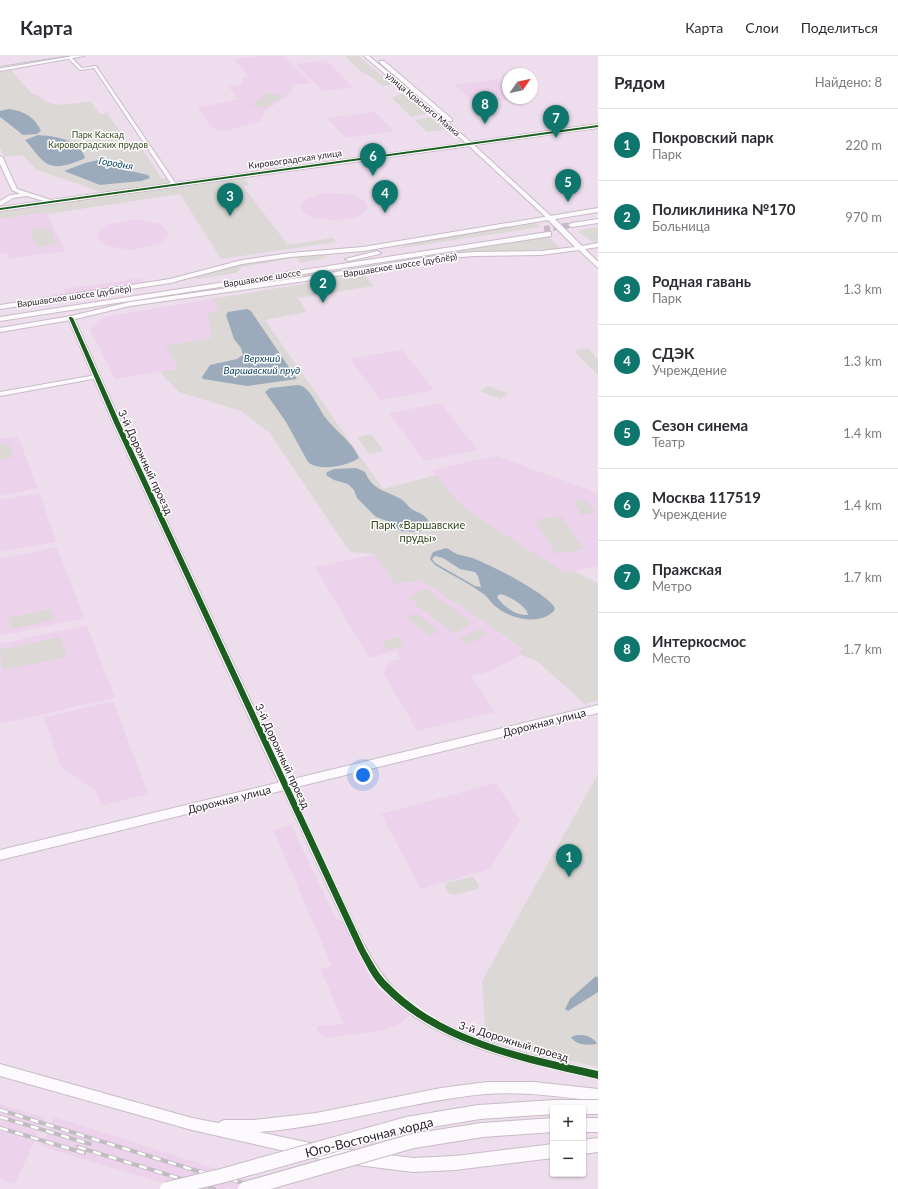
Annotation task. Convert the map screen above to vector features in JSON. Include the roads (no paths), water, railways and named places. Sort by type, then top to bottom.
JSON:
[{"type":"main road","points":[[0,65],[55,56]]},
{"type":"main road","points":[[0,69],[81,56]]},
{"type":"main road","name":"Варшавское шоссе (дублёр)","points":[[0,307],[170,282],[242,262],[290,255],[363,249],[598,210]]},
{"type":"main road","points":[[553,217],[584,248],[598,266]]},
{"type":"main road","points":[[598,221],[574,227],[598,226]]},
{"type":"main road","name":"Варшавское шоссе","points":[[0,314],[348,259],[546,232],[414,255],[0,319]]},
{"type":"main road","points":[[348,259],[379,253],[420,240]]},
{"type":"main road","points":[[584,248],[598,245]]},
{"type":"main road","points":[[584,248],[598,258]]},
{"type":"main road","name":"Варшавское шоссе (дублёр)","points":[[0,330],[71,318],[130,304],[305,279],[441,257],[473,254],[534,254],[584,248]]},
{"type":"main road","points":[[414,255],[473,254]]},
{"type":"main road","points":[[130,304],[178,291]]},
{"type":"main road","name":"Дорожная улица","points":[[0,855],[598,709]]},
{"type":"main road","points":[[0,1070],[192,1124],[333,1155],[413,1165],[455,1163],[550,1151]]},
{"type":"main road","points":[[192,1124],[243,1127],[277,1124],[314,1119],[472,1090],[509,1088],[547,1089],[598,1096]]},
{"type":"main road","name":"Юго-Восточная хорда","points":[[167,1189],[225,1175],[407,1124],[479,1112],[556,1107],[598,1107]]},
{"type":"main road","name":"Юго-Восточная хорда","points":[[245,1189],[413,1141],[482,1130],[550,1125]]},
{"type":"main road","points":[[586,1125],[598,1125]]},
{"type":"main road","points":[[586,1147],[598,1145]]},
{"type":"street","name":"улица Красного Маяка","points":[[366,56],[473,143]]},
{"type":"street","name":"улица Красного Маяка","points":[[375,56],[413,87],[553,217]]},
{"type":"street","points":[[70,58],[81,69],[95,67],[174,184]]},
{"type":"street","name":"Кировоградская улица","points":[[34,202],[66,199],[598,126]]},
{"type":"street","points":[[0,158],[15,190],[26,195],[34,202]]},
{"type":"street","points":[[3,206],[15,190]]},
{"type":"street","points":[[12,196],[26,195]]},
{"type":"street","name":"Кировоградская улица","points":[[3,206],[66,199]]},
{"type":"street","name":"3-й Дорожный проезд","points":[[71,318],[96,377],[362,950],[384,984],[397,997],[420,1015],[462,1037],[544,1062],[598,1075]]},
{"type":"street","points":[[0,394],[96,377]]},
{"type":"water","points":[[9,109],[19,111],[32,118],[39,126],[41,131],[37,134],[23,135],[0,117],[0,111]]},
{"type":"water","points":[[38,135],[51,136],[66,140],[78,147],[85,158],[61,166],[48,164],[39,157],[25,140]]},
{"type":"water","points":[[98,160],[148,175],[150,178],[141,181],[100,185],[64,171]]},
{"type":"water","name":"Верхний Варшавский пруд","points":[[247,309],[251,311],[297,379],[247,386],[203,379],[202,377],[210,365],[237,359],[243,355],[241,348],[234,339],[226,315],[228,312]]},
{"type":"water","points":[[298,385],[302,386],[310,393],[325,417],[353,447],[359,458],[334,467],[319,467],[308,462],[286,422],[265,392],[270,388]]},
{"type":"water","points":[[356,468],[365,472],[376,487],[401,499],[411,509],[425,516],[429,523],[428,526],[419,532],[401,531],[390,522],[376,517],[357,498],[354,490],[348,484],[334,480],[326,475],[327,472],[334,469]]},
{"type":"water","points":[[446,548],[488,565],[541,594],[555,608],[554,611],[548,616],[541,618],[524,619],[501,611],[486,596],[476,589],[435,565],[430,559],[433,552]],"holes":[[[435,556],[443,558],[460,569],[475,572],[478,576],[481,587],[475,586],[435,563],[432,559]],[[500,594],[517,602],[525,608],[528,615],[519,614],[506,607],[497,597]]]},
{"type":"water","points":[[596,976],[598,978],[598,992],[568,1011],[565,1009],[570,999]]},
{"type":"water","points":[[577,1035],[588,1036],[597,1044],[586,1045],[576,1042],[571,1037]]},
{"type":"tunnel","points":[[544,229],[572,225]]},
{"type":"tram line","points":[[0,68],[70,56]]},
{"type":"railway","points":[[0,1110],[194,1170],[266,1189]]},
{"type":"railway","points":[[0,1117],[90,1144]]},
{"type":"railway","points":[[0,1128],[84,1153]]},
{"type":"railway","points":[[78,1147],[214,1189]]},
{"type":"place","name":"Интеркосмос","points":[[485,124]]},
{"type":"place","name":"Пражская","points":[[556,138]]},
{"type":"place","name":"Москва 117519","points":[[373,176]]},
{"type":"place","name":"Сезон синема","points":[[568,202]]},
{"type":"place","name":"СДЭК","points":[[385,213]]},
{"type":"place","name":"Родная гавань","points":[[230,216]]},
{"type":"place","name":"Поликлиника №170","points":[[323,303]]},
{"type":"place","name":"Покровский парк","points":[[569,877]]},
{"type":"park label","name":"Парк Каскад Кировоградских прудов","points":[[98,140]]},
{"type":"park label","name":"Парк «Варшавские пруды»","points":[[418,530]]},
{"type":"water label","name":"Городня","points":[[116,163]]}]
